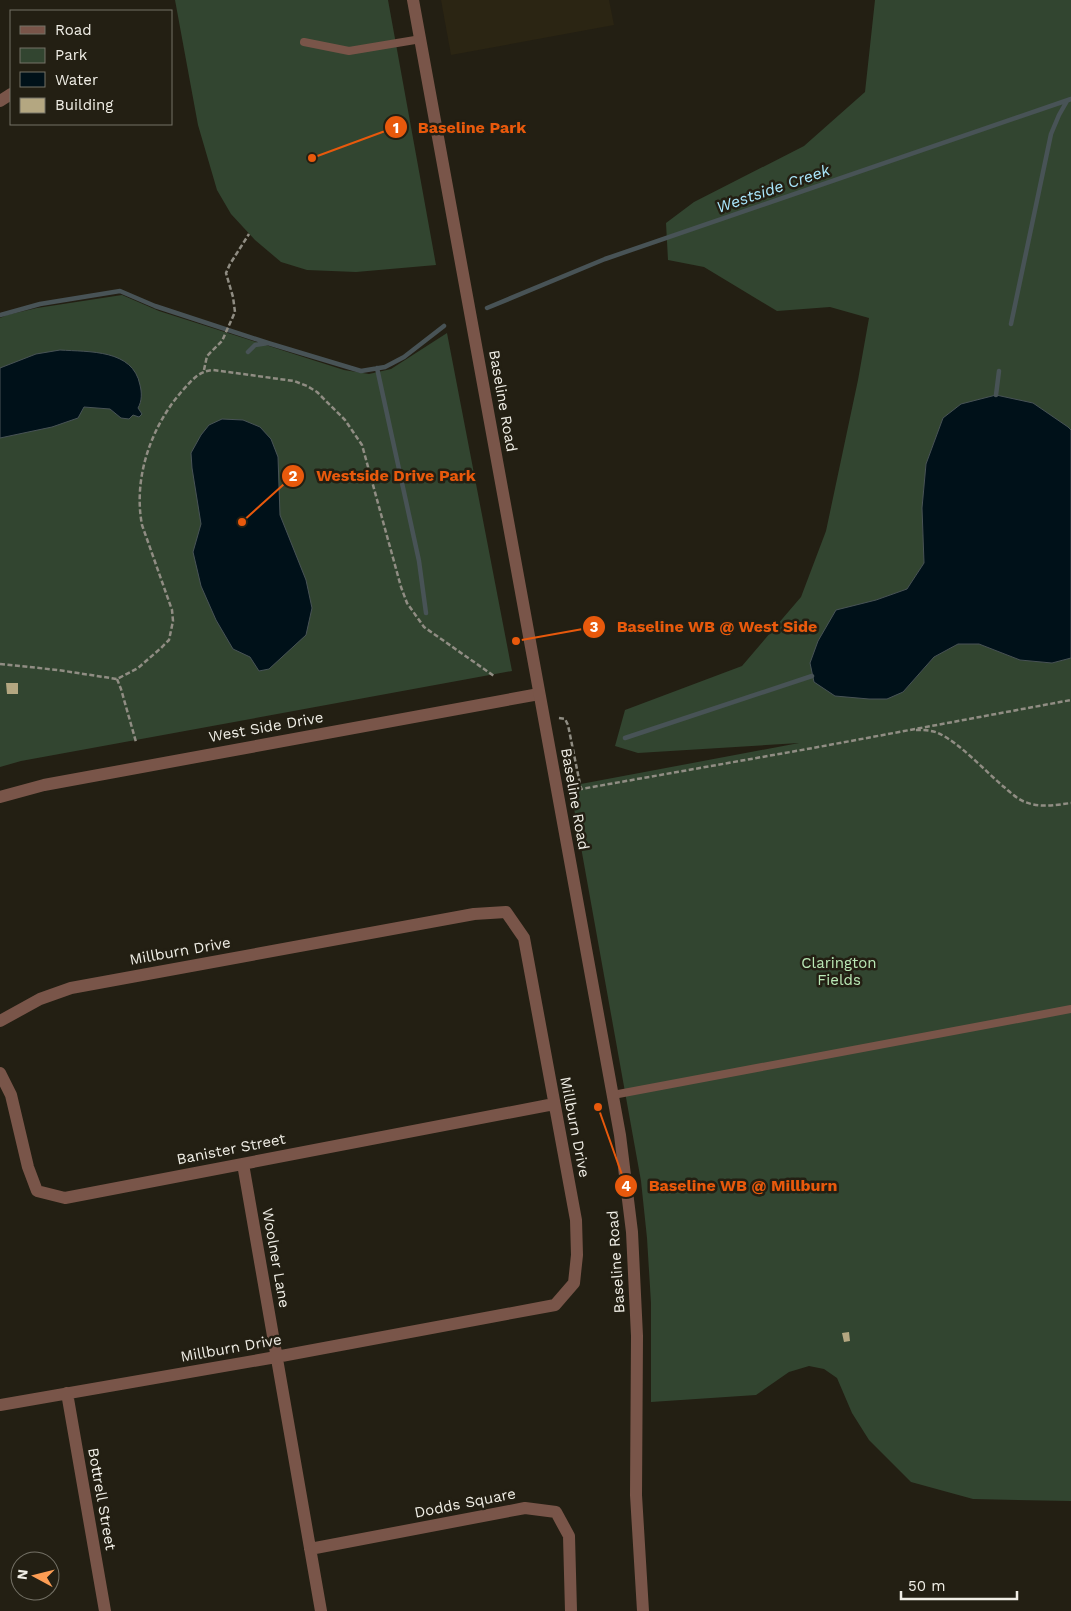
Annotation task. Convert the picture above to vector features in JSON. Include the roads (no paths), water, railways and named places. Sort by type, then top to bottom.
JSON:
[{"type":"street","name":"Baseline Road","points":[[413,0],[620,1135],[632,1232],[637,1336],[636,1495],[643,1611]]},
{"type":"street","name":"West Side Drive","points":[[0,797],[44,785],[539,694]]},
{"type":"street","name":"Millburn Drive","points":[[0,1021],[40,999],[71,988],[474,914],[506,912],[524,938],[576,1220],[577,1255],[574,1283],[555,1305],[276,1357],[0,1405]]},
{"type":"street","name":"Banister Street","points":[[0,1073],[11,1095],[28,1167],[37,1191],[65,1198],[554,1104]]},
{"type":"street","name":"Woolner Lane","points":[[243,1164],[276,1357]]},
{"type":"street","points":[[276,1357],[321,1611]]},
{"type":"street","name":"Bottrell Street","points":[[67,1394],[105,1611]]},
{"type":"street","name":"Dodds Square","points":[[310,1549],[525,1508],[556,1512],[569,1536],[571,1611]]},
{"type":"lane","points":[[304,42],[349,51],[421,40]]},
{"type":"lane","points":[[613,1095],[1071,1009]]},
{"type":"water","points":[[60,350],[96,352],[119,359],[129,365],[136,373],[140,385],[141,397],[138,408],[142,414],[139,417],[133,415],[129,419],[121,418],[110,409],[84,407],[78,418],[52,427],[0,438],[0,368],[36,354]]},
{"type":"water","points":[[996,395],[1033,403],[1071,430],[1071,658],[1052,663],[1020,660],[979,644],[958,644],[934,657],[903,692],[887,699],[835,696],[814,682],[810,663],[818,641],[836,610],[876,600],[907,589],[924,563],[922,508],[926,464],[943,418],[961,404]]},
{"type":"water","points":[[222,419],[243,420],[260,427],[271,439],[278,457],[280,515],[306,580],[312,608],[306,635],[269,669],[259,671],[250,657],[233,649],[216,620],[201,586],[193,552],[201,524],[191,453],[209,425]]},
{"type":"waterway","name":"Westside Creek","points":[[487,308],[605,259],[1071,99]]},
{"type":"waterway","points":[[1011,324],[1051,134],[1067,101]]},
{"type":"waterway","points":[[0,315],[40,304],[120,291],[155,306],[268,343]]},
{"type":"waterway","points":[[248,352],[255,345],[268,343],[361,371],[385,367],[404,357],[444,326]]},
{"type":"waterway","points":[[377,368],[419,561],[426,613]]},
{"type":"waterway","points":[[996,395],[999,371]]},
{"type":"waterway","points":[[625,738],[812,676]]},
{"type":"place","name":"Baseline Park","points":[[312,158]]},
{"type":"place","name":"Westside Drive Park","points":[[242,522]]},
{"type":"place","name":"Baseline WB @ West Side","points":[[516,641]]},
{"type":"place","name":"Baseline WB @ Millburn","points":[[598,1107]]},
{"type":"park label","name":"Clarington Fields","points":[[839,972]]}]
